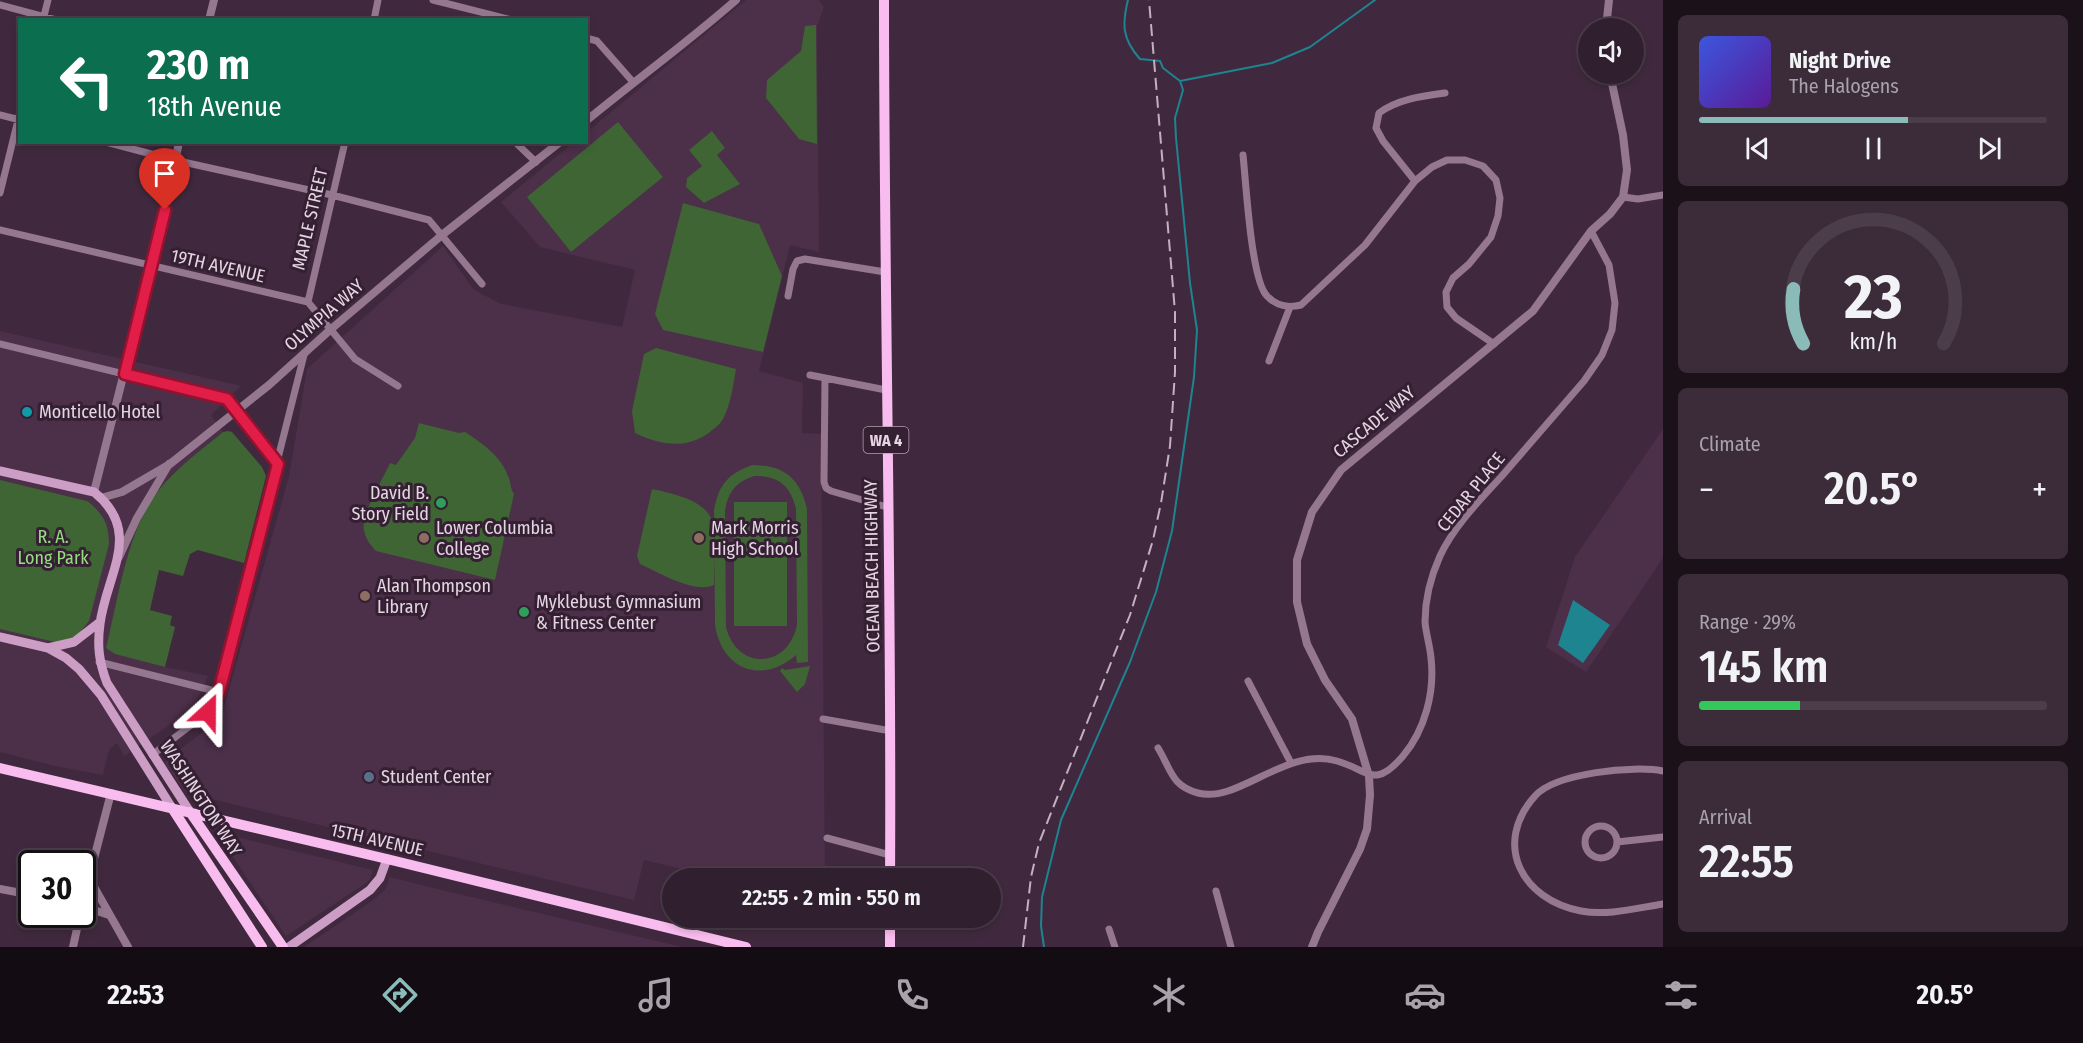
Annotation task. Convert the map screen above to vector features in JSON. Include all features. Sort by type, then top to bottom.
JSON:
[{"type":"main road","name":"OCEAN BEACH HIGHWAY","points":[[884,0],[887,507],[891,731],[890,868]]},
{"type":"main road","points":[[0,471],[98,495],[114,512],[119,527],[119,557],[100,622],[99,662]]},
{"type":"main road","points":[[0,637],[48,648],[74,642],[100,622]]},
{"type":"main road","name":"WASHINGTON WAY","points":[[48,648],[66,658],[79,669],[106,704],[262,947]]},
{"type":"main road","name":"WASHINGTON WAY","points":[[99,662],[107,683],[152,755],[282,947]]},
{"type":"main road","name":"15TH AVENUE","points":[[0,768],[387,859],[746,947]]},
{"type":"main road","points":[[289,947],[370,890],[380,878],[387,859]]},
{"type":"main road","points":[[890,928],[890,947]]},
{"type":"street","points":[[0,5],[44,18],[48,0]]},
{"type":"street","points":[[210,18],[214,0]]},
{"type":"street","points":[[374,18],[378,0]]},
{"type":"street","points":[[433,0],[504,18]]},
{"type":"street","points":[[588,119],[633,82],[695,36],[736,0]]},
{"type":"street","points":[[1607,18],[1609,0]]},
{"type":"street","points":[[588,39],[597,41],[633,82]]},
{"type":"street","points":[[1612,84],[1623,135],[1627,170],[1623,197],[1638,199],[1663,195]]},
{"type":"street","points":[[1415,181],[1383,141],[1376,128],[1379,113],[1387,107],[1416,97],[1446,93]]},
{"type":"street","points":[[0,116],[18,117]]},
{"type":"street","points":[[0,193],[18,121]]},
{"type":"street","points":[[114,144],[429,220],[482,284]]},
{"type":"street","points":[[98,495],[178,144]]},
{"type":"street","name":"MAPLE STREET","points":[[308,302],[345,144]]},
{"type":"street","points":[[517,144],[536,162]]},
{"type":"street","name":"OLYMPIA WAY","points":[[98,495],[122,492],[170,464],[304,355],[330,330],[442,236],[558,144]]},
{"type":"street","points":[[1242,155],[1258,276],[1266,296],[1276,303],[1290,307],[1301,305],[1365,245],[1415,181],[1432,167],[1447,160],[1465,160],[1483,166],[1496,180],[1500,198],[1498,216],[1491,237],[1469,264],[1453,278],[1446,292],[1447,307],[1456,318],[1494,344]]},
{"type":"street","name":"CASCADE WAY","points":[[1312,947],[1356,857],[1367,829],[1370,810],[1369,776],[1352,719],[1325,680],[1307,644],[1297,602],[1297,560],[1312,512],[1341,470],[1533,311],[1591,231],[1611,214],[1623,197]]},
{"type":"street","name":"19TH AVENUE","points":[[0,230],[308,302]]},
{"type":"street","name":"CEDAR PLACE","points":[[1369,776],[1386,772],[1403,756],[1422,726],[1431,692],[1432,660],[1425,623],[1428,592],[1440,556],[1463,519],[1584,381],[1602,356],[1612,330],[1615,303],[1609,266],[1591,231]]},
{"type":"street","points":[[788,296],[793,269],[797,261],[806,259],[885,272]]},
{"type":"street","points":[[308,302],[356,359],[398,386]]},
{"type":"street","points":[[1269,361],[1290,307]]},
{"type":"street","points":[[0,344],[227,399],[278,464]]},
{"type":"street","points":[[152,755],[208,712],[219,692],[304,355]]},
{"type":"street","points":[[810,375],[886,390]]},
{"type":"street","points":[[825,378],[824,482],[826,488],[887,507]]},
{"type":"street","points":[[119,557],[137,518],[170,464]]},
{"type":"street","points":[[99,662],[219,692]]},
{"type":"street","points":[[1248,681],[1292,763]]},
{"type":"street","points":[[823,719],[891,731]]},
{"type":"street","points":[[1158,748],[1167,762],[1171,775],[1182,788],[1201,794],[1224,792],[1292,763],[1312,759],[1333,760],[1356,767],[1369,776]]},
{"type":"street","points":[[1663,771],[1654,769],[1608,771],[1555,782],[1536,794],[1524,811],[1516,830],[1514,851],[1521,872],[1536,891],[1554,903],[1582,911],[1606,912],[1663,904]]},
{"type":"street","points":[[96,851],[111,793]]},
{"type":"street","points":[[1598,826],[1609,828],[1616,836],[1617,842],[1611,855],[1602,859],[1588,853],[1584,843],[1588,832],[1598,826]]},
{"type":"street","points":[[1617,842],[1663,837]]},
{"type":"street","points":[[827,838],[890,855]]},
{"type":"street","points":[[0,888],[18,892]]},
{"type":"street","points":[[96,891],[128,947]]},
{"type":"street","points":[[1216,891],[1231,947]]},
{"type":"street","points":[[96,910],[109,915]]},
{"type":"street","points":[[73,947],[77,928]]},
{"type":"street","points":[[1109,929],[1115,947]]},
{"type":"shaded area","points":[[746,0],[819,0],[824,7],[817,27],[819,252],[790,245],[759,371],[803,383],[802,433],[821,434],[825,868],[678,868],[644,860],[634,900],[185,791],[165,764],[166,760],[221,718],[289,476],[307,369],[443,246],[474,290],[501,304],[622,327],[635,270],[540,247],[501,202],[572,144],[588,144],[588,131]]},
{"type":"shaded area","points":[[0,331],[241,386],[211,415],[223,432],[171,475],[137,529],[106,648],[165,667],[208,676],[194,708],[124,756],[117,743],[109,750],[103,775],[0,752]]},
{"type":"shaded area","points":[[1663,429],[1663,558],[1586,672],[1546,647],[1575,557]]},
{"type":"shaded area","points":[[220,833],[373,870],[366,883],[286,936],[219,836]]},
{"type":"shaded area","points":[[390,877],[682,947],[304,947],[372,901],[385,890]]},
{"type":"green space","points":[[816,25],[817,144],[799,139],[766,98],[767,80],[801,51],[805,26]]},
{"type":"green space","points":[[618,122],[663,177],[571,252],[527,197]]},
{"type":"green space","points":[[712,131],[725,148],[717,155],[740,184],[704,203],[686,187],[687,178],[702,166],[689,150]]},
{"type":"green space","points":[[683,203],[759,224],[782,276],[763,352],[663,330],[655,314]]},
{"type":"green space","points":[[656,348],[736,369],[730,401],[723,419],[701,438],[673,444],[663,443],[635,433],[632,411],[644,354]]},
{"type":"green space","name":"David B. Story Field","points":[[419,423],[459,433],[465,432],[490,451],[505,469],[514,494],[495,580],[376,551],[367,539],[364,524],[373,496],[390,463],[396,465],[415,438]]},
{"type":"green space","points":[[223,432],[232,432],[262,467],[266,476],[244,563],[198,550],[190,554],[183,576],[159,570],[150,610],[172,616],[170,625],[175,627],[165,667],[115,654],[106,648],[131,545],[147,507],[180,467]]},
{"type":"green space","points":[[752,465],[773,468],[789,475],[800,489],[807,509],[808,662],[797,663],[796,655],[783,664],[757,671],[745,668],[726,653],[715,625],[714,510],[719,493],[726,481],[737,472]],"holes":[[[754,476],[777,480],[787,488],[796,509],[797,625],[792,640],[784,650],[773,657],[762,659],[751,657],[740,651],[732,641],[726,627],[725,511],[728,498],[742,481]]]},
{"type":"green space","name":"R. A. Long Park","points":[[0,480],[87,501],[104,520],[109,544],[89,621],[77,636],[59,643],[0,629]]},
{"type":"green space","points":[[652,489],[676,495],[707,511],[713,523],[714,585],[697,587],[687,585],[640,564],[637,556]]},
{"type":"green space","points":[[734,502],[787,502],[787,626],[734,626]]},
{"type":"green space","points":[[810,666],[805,684],[797,692],[780,671],[782,668],[785,670]]},
{"type":"water","points":[[1573,600],[1610,625],[1583,663],[1558,645]]},
{"type":"waterway","points":[[1044,947],[1041,926],[1042,897],[1061,820],[1130,662],[1156,592],[1172,531],[1194,377],[1197,330],[1190,283],[1175,118],[1183,90],[1180,81],[1163,68],[1160,61],[1140,59],[1134,52],[1127,38],[1124,24],[1128,0]]},
{"type":"waterway","points":[[1180,81],[1272,63],[1310,47],[1375,0]]},
{"type":"railway","points":[[1023,947],[1031,877],[1039,843],[1130,615],[1153,540],[1170,446],[1175,372],[1175,312],[1149,0]]},
{"type":"place","name":"Monticello Hotel","points":[[27,412]]},
{"type":"place","name":"David B. Story Field","points":[[441,503]]},
{"type":"place","name":"Lower Columbia College","points":[[424,538]]},
{"type":"place","name":"Mark Morris High School","points":[[699,538]]},
{"type":"place","name":"Alan Thompson Library","points":[[365,596]]},
{"type":"place","name":"Myklebust Gymnasium & Fitness Center","points":[[524,612]]},
{"type":"place","name":"Student Center","points":[[369,777]]},
{"type":"route","points":[[165,210],[125,374],[227,399],[278,464],[219,692],[208,712]]}]
